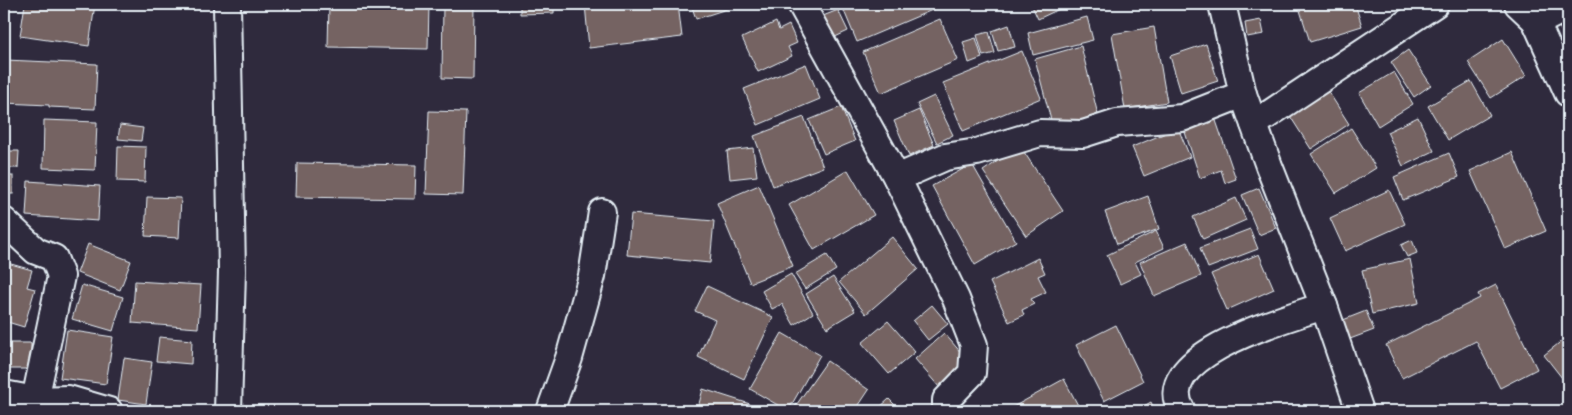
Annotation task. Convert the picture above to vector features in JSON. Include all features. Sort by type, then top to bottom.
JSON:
[{"type":"street","points":[[227,4],[232,271],[228,411]]},
{"type":"street","points":[[801,4],[897,178],[956,299],[974,345],[972,372],[946,400],[946,411]]},
{"type":"street","points":[[1222,4],[1243,94],[1324,306],[1360,411]]},
{"type":"street","points":[[1254,124],[1435,4]]},
{"type":"street","points":[[1526,12],[1544,19],[1568,7]]},
{"type":"street","points":[[1526,12],[1568,93]]},
{"type":"street","points":[[897,178],[945,157],[978,152],[1040,133],[1083,134],[1117,123],[1182,118],[1243,94]]},
{"type":"street","points":[[550,411],[570,358],[592,276],[602,212]]},
{"type":"street","points":[[4,221],[36,250],[54,258],[61,276],[35,400]]},
{"type":"street","points":[[1182,411],[1177,403],[1176,390],[1183,373],[1212,350],[1247,332],[1324,306]]},
{"type":"street","points":[[4,394],[109,411]]},
{"type":"building","points":[[25,4],[95,4],[89,46],[20,36]]},
{"type":"building","points":[[329,4],[429,4],[428,49],[328,47]]},
{"type":"building","points":[[443,4],[474,4],[473,79],[442,78]]},
{"type":"building","points":[[520,4],[554,4],[554,13],[520,14]]},
{"type":"building","points":[[585,4],[678,4],[682,37],[589,48]]},
{"type":"building","points":[[691,4],[742,4],[696,19]]},
{"type":"building","points":[[848,4],[936,4],[937,8],[857,42],[842,6]]},
{"type":"building","points":[[1031,4],[1070,4],[1038,19]]},
{"type":"building","points":[[1298,4],[1355,4],[1362,26],[1310,42]]},
{"type":"building","points":[[838,10],[848,31],[833,38],[823,16]]},
{"type":"building","points":[[1087,17],[1093,40],[1033,55],[1028,33]]},
{"type":"building","points":[[1568,18],[1568,43],[1558,25]]},
{"type":"building","points":[[940,19],[958,60],[881,93],[863,52]]},
{"type":"building","points":[[1261,20],[1264,34],[1247,37],[1245,23]]},
{"type":"building","points":[[776,22],[779,30],[789,25],[797,43],[788,47],[792,56],[758,72],[742,38]]},
{"type":"building","points":[[1009,25],[1015,47],[998,51],[992,31]]},
{"type":"building","points":[[1154,27],[1167,102],[1125,109],[1112,34]]},
{"type":"building","points":[[989,32],[995,53],[983,56],[977,35]]},
{"type":"building","points":[[976,38],[982,58],[969,63],[963,42]]},
{"type":"building","points":[[1503,39],[1526,76],[1491,98],[1468,62]]},
{"type":"building","points":[[1206,44],[1218,81],[1181,93],[1170,56]]},
{"type":"building","points":[[1081,46],[1098,115],[1053,128],[1035,59]]},
{"type":"building","points":[[1408,50],[1431,85],[1414,97],[1391,62]]},
{"type":"building","points":[[1022,51],[1041,98],[963,131],[943,83]]},
{"type":"building","points":[[5,60],[97,64],[95,109],[4,103]]},
{"type":"building","points":[[806,64],[820,99],[758,125],[744,89]]},
{"type":"building","points":[[1394,72],[1413,104],[1378,126],[1359,93]]},
{"type":"building","points":[[1471,81],[1490,115],[1448,140],[1428,106]]},
{"type":"building","points":[[1328,91],[1349,124],[1311,149],[1290,116]]},
{"type":"building","points":[[934,96],[953,135],[937,143],[917,104]]},
{"type":"building","points":[[841,107],[855,141],[824,154],[809,120]]},
{"type":"building","points":[[1212,109],[1236,179],[1225,183],[1221,170],[1200,178],[1181,120]]},
{"type":"building","points":[[919,110],[934,145],[909,156],[894,121]]},
{"type":"building","points":[[429,111],[466,112],[463,195],[426,194]]},
{"type":"building","points":[[804,117],[823,167],[773,186],[754,136]]},
{"type":"building","points":[[1418,117],[1434,151],[1403,166],[1387,132]]},
{"type":"building","points":[[44,120],[97,122],[95,170],[43,168]]},
{"type":"building","points":[[120,125],[143,128],[141,141],[118,139]]},
{"type":"building","points":[[1178,128],[1190,157],[1144,176],[1132,147]]},
{"type":"building","points":[[1351,128],[1376,168],[1336,193],[1311,154]]},
{"type":"building","points":[[118,146],[146,147],[145,182],[117,181]]},
{"type":"building","points":[[1020,146],[1063,211],[1026,236],[983,171]]},
{"type":"building","points":[[753,148],[757,176],[730,179],[727,151]]},
{"type":"building","points":[[4,151],[19,151],[18,168],[4,168]]},
{"type":"building","points":[[1512,152],[1546,231],[1505,249],[1470,171]]},
{"type":"building","points":[[1449,153],[1459,177],[1403,200],[1394,177]]},
{"type":"building","points":[[297,163],[416,165],[415,199],[296,197]]},
{"type":"building","points":[[972,164],[1016,241],[975,265],[932,186]]},
{"type":"building","points":[[848,170],[874,215],[814,250],[789,205]]},
{"type":"building","points":[[4,176],[13,176],[13,194],[4,194]]},
{"type":"building","points":[[28,181],[100,186],[98,221],[26,216]]},
{"type":"building","points":[[759,185],[793,266],[750,283],[717,203]]},
{"type":"building","points":[[1259,188],[1276,228],[1259,235],[1242,195]]},
{"type":"building","points":[[1389,190],[1405,224],[1345,251],[1330,218]]},
{"type":"building","points":[[1148,196],[1159,229],[1117,244],[1105,212]]},
{"type":"building","points":[[147,197],[181,198],[179,238],[145,236]]},
{"type":"building","points":[[1236,198],[1246,220],[1203,239],[1193,217]]},
{"type":"building","points":[[631,214],[714,221],[710,263],[627,255]]},
{"type":"building","points":[[1250,229],[1258,249],[1208,268],[1200,248]]},
{"type":"building","points":[[1156,231],[1164,248],[1135,262],[1141,274],[1120,284],[1107,255]]},
{"type":"building","points":[[892,237],[918,269],[866,314],[839,282]]},
{"type":"building","points":[[1412,240],[1417,253],[1407,257],[1401,245]]},
{"type":"building","points":[[1187,242],[1201,276],[1154,296],[1140,262]]},
{"type":"building","points":[[88,244],[131,261],[120,290],[77,273]]},
{"type":"building","points":[[1259,254],[1274,289],[1227,310],[1211,274]]},
{"type":"building","points":[[827,255],[836,270],[805,289],[795,274]]},
{"type":"building","points":[[1038,258],[1045,273],[1038,276],[1046,292],[1031,299],[1034,304],[1022,310],[1024,315],[1009,322],[990,282]]},
{"type":"building","points":[[1410,259],[1419,303],[1372,314],[1362,270]]},
{"type":"building","points":[[4,262],[32,270],[27,287],[35,289],[24,327],[4,321]]},
{"type":"building","points":[[791,274],[813,313],[794,325],[782,304],[772,309],[762,291]]},
{"type":"building","points":[[833,277],[855,311],[827,328],[806,294]]},
{"type":"building","points":[[135,281],[201,285],[198,328],[132,323]]},
{"type":"building","points":[[82,285],[123,297],[113,331],[72,319]]},
{"type":"building","points":[[1496,285],[1537,369],[1500,388],[1476,341],[1402,378],[1386,345],[1480,298],[1478,294]]},
{"type":"building","points":[[707,286],[773,317],[744,379],[698,357],[715,320],[695,311]]},
{"type":"building","points":[[932,305],[948,324],[928,340],[913,321]]},
{"type":"building","points":[[1366,311],[1374,330],[1350,339],[1343,320]]},
{"type":"building","points":[[888,321],[915,352],[889,374],[862,343]]},
{"type":"building","points":[[1116,325],[1143,381],[1104,401],[1076,345]]},
{"type":"building","points":[[67,330],[113,337],[106,384],[60,378]]},
{"type":"building","points":[[782,333],[820,355],[788,411],[750,389]]},
{"type":"building","points":[[944,333],[969,362],[940,388],[915,359]]},
{"type":"building","points":[[1568,336],[1568,373],[1562,378],[1544,355]]},
{"type":"building","points":[[159,337],[192,340],[191,364],[156,361]]},
{"type":"building","points":[[4,343],[31,343],[31,369],[4,369]]},
{"type":"building","points":[[124,358],[152,362],[146,404],[118,400]]},
{"type":"building","points":[[827,361],[869,390],[855,411],[847,407],[844,411],[792,411]]},
{"type":"building","points":[[1064,379],[1081,411],[1015,411],[1013,407]]},
{"type":"building","points":[[703,389],[750,404],[747,411],[697,411]]},
{"type":"building","points":[[889,399],[901,411],[880,411],[878,409]]},
{"type":"building","points":[[1151,402],[1155,411],[1135,411]]}]
